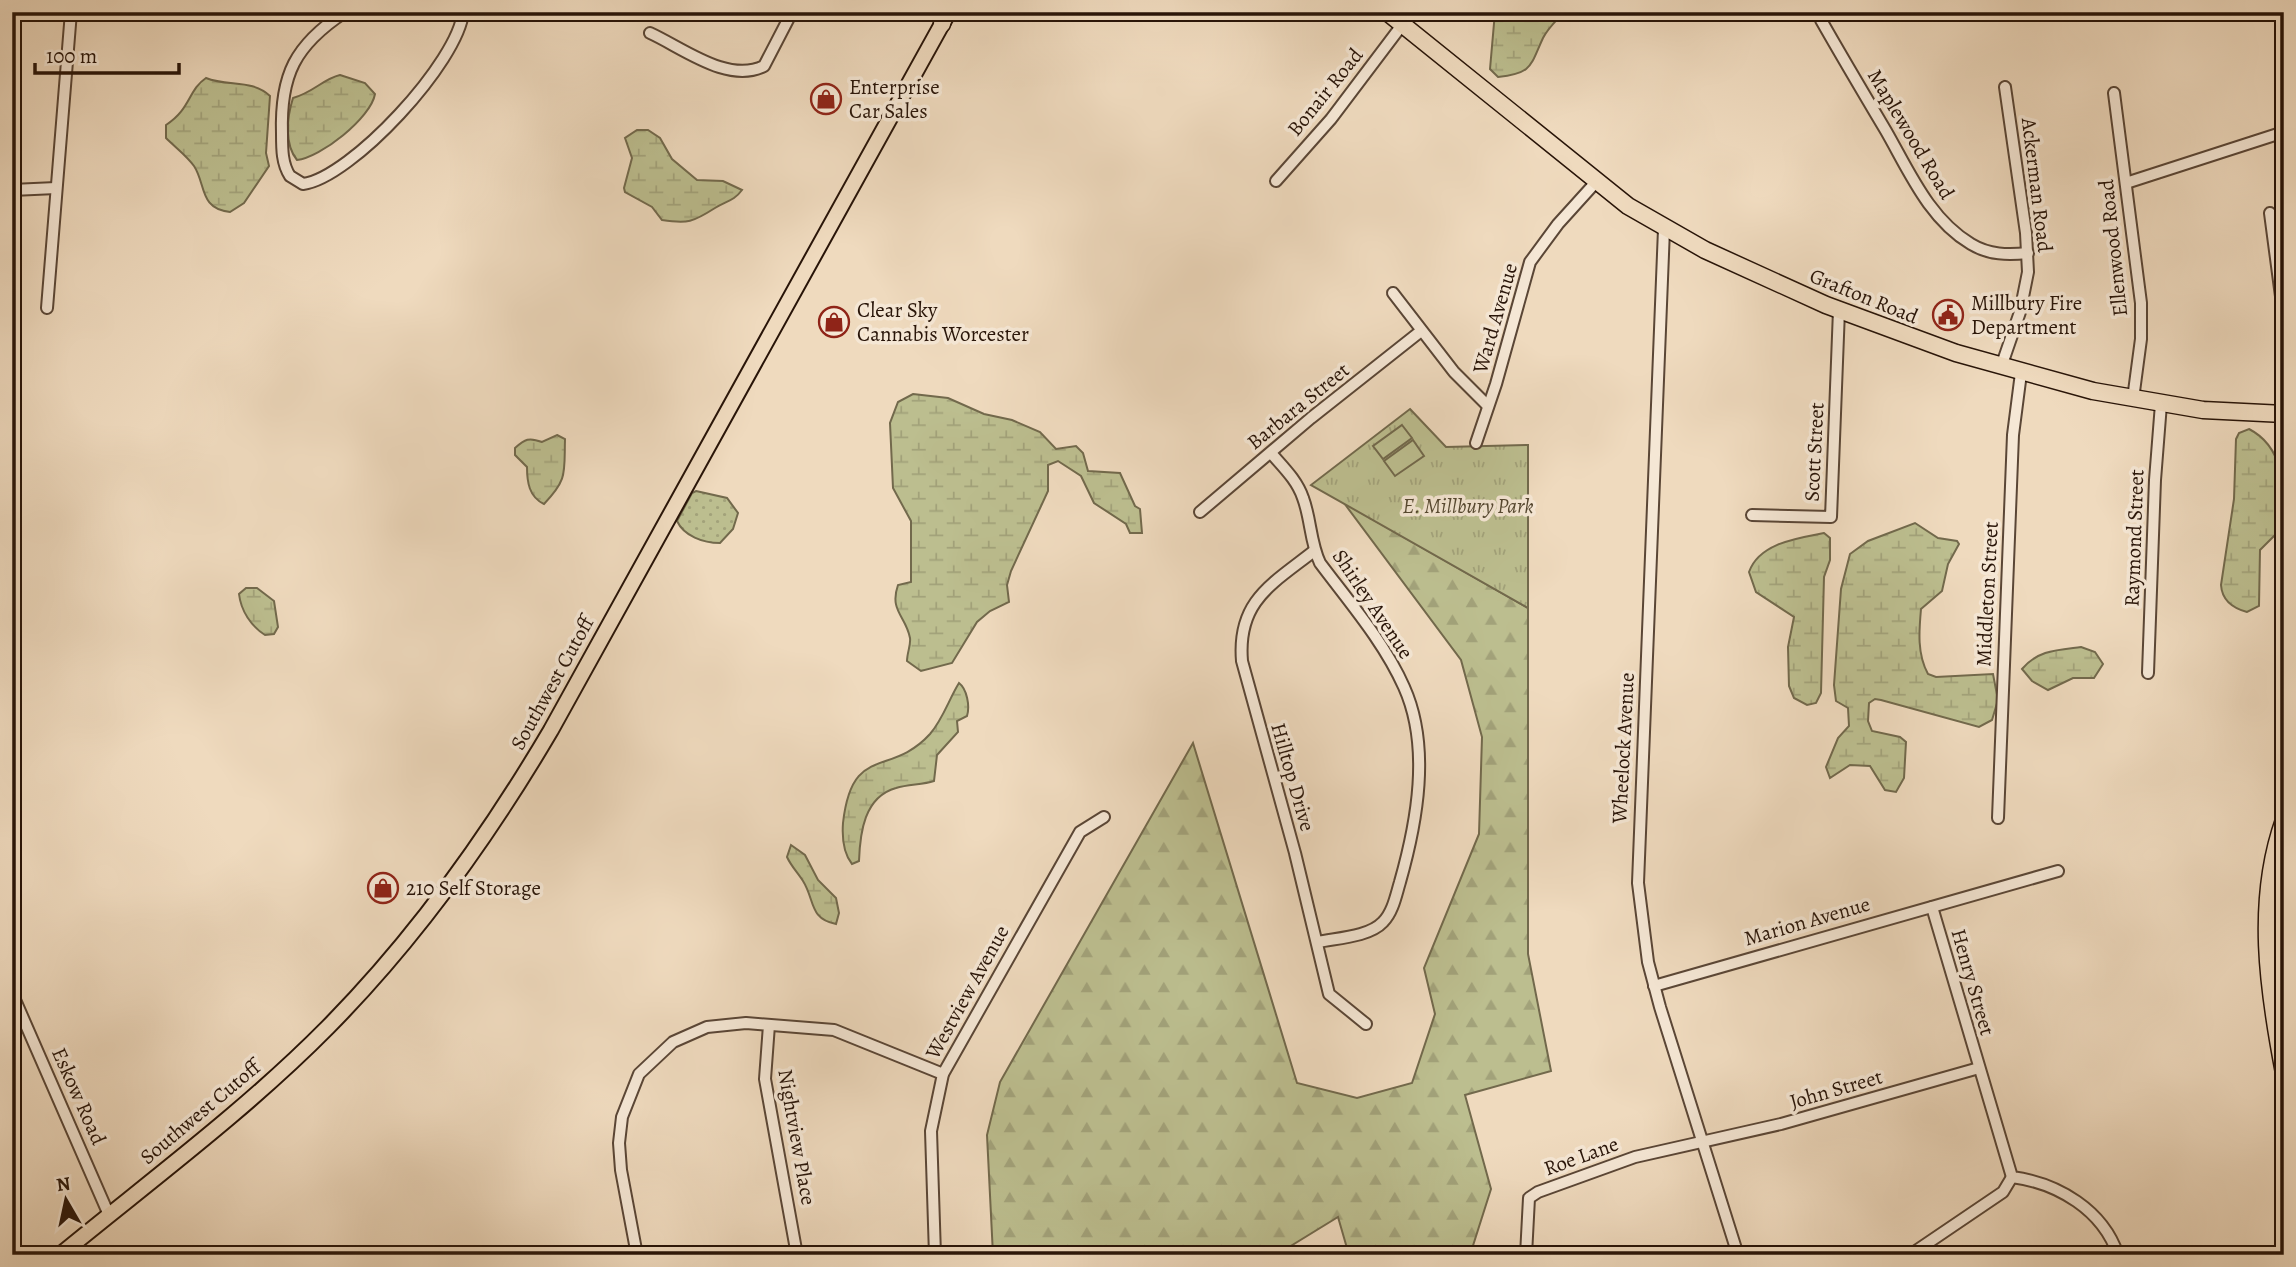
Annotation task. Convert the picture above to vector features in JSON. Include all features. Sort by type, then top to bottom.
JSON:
[{"type":"highway","name":"Grafton Road","points":[[1387,12],[1596,183],[1664,229],[1839,310],[2021,373],[2161,404],[2240,414],[2284,414]]},
{"type":"highway","points":[[2284,820],[2272,875],[2266,940],[2270,993],[2284,1073]]},
{"type":"highway","points":[[2284,864],[2276,937],[2284,1020]]},
{"type":"main road","name":"Southwest Cutoff","points":[[60,1255],[273,1079],[327,1029],[410,936],[487,833],[551,730],[946,15]]},
{"type":"street","points":[[47,308],[71,12]]},
{"type":"street","points":[[345,12],[305,45],[285,83],[281,118],[284,159],[290,176],[303,184],[326,178],[387,127],[450,51],[461,26],[463,12]]},
{"type":"street","points":[[650,33],[724,69],[751,71],[764,66],[792,12]]},
{"type":"street","name":"Maplewood Road","points":[[1821,20],[1940,218],[1973,245],[1986,251],[1997,254],[2028,253]]},
{"type":"street","name":"Bonair Road","points":[[1276,181],[1331,119],[1402,25]]},
{"type":"street","name":"Ackerman Road","points":[[2001,367],[2020,312],[2028,272],[2028,253],[2005,87]]},
{"type":"street","name":"Ellenwood Road","points":[[2113,93],[2141,303],[2141,339],[2133,399]]},
{"type":"street","points":[[2126,183],[2284,132]]},
{"type":"street","name":"Ward Avenue","points":[[1476,443],[1530,262],[1596,183]]},
{"type":"street","points":[[12,190],[56,188]]},
{"type":"street","points":[[2270,213],[2284,319]]},
{"type":"street","name":"Wheelock Avenue","points":[[1664,229],[1637,858],[1641,918],[1654,986],[1738,1255]]},
{"type":"street","points":[[1393,293],[1461,380],[1489,406]]},
{"type":"street","name":"Scott Street","points":[[1752,515],[1831,517],[1839,310]]},
{"type":"street","name":"Barbara Street","points":[[1200,512],[1422,331]]},
{"type":"street","name":"Middleton Street","points":[[1998,818],[2013,435],[2021,373]]},
{"type":"street","name":"Raymond Street","points":[[2148,673],[2161,404]]},
{"type":"street","name":"Shirley Avenue","points":[[1270,453],[1300,490],[1314,551],[1380,644],[1404,688],[1414,719],[1419,769],[1407,857],[1388,916],[1371,930],[1318,942]]},
{"type":"street","name":"Hilltop Drive","points":[[1314,551],[1256,600],[1245,615],[1240,642],[1259,733],[1318,942],[1329,994],[1366,1024]]},
{"type":"street","name":"Westview Avenue","points":[[935,1255],[931,1131],[943,1074],[1080,832],[1104,817]]},
{"type":"street","name":"Marion Avenue","points":[[1654,986],[2058,871]]},
{"type":"street","name":"Henry Street","points":[[1932,907],[2012,1177]]},
{"type":"street","name":"Eskow Road","points":[[12,993],[109,1215]]},
{"type":"street","points":[[637,1255],[619,1143],[628,1097],[639,1074],[673,1042],[707,1027],[746,1023],[834,1030],[943,1074]]},
{"type":"street","name":"Nightview Place","points":[[769,1026],[765,1079],[797,1255]]},
{"type":"street","name":"John Street","points":[[1702,1141],[1781,1124],[1979,1068]]},
{"type":"street","name":"Roe Lane","points":[[1526,1255],[1529,1198],[1533,1195],[1635,1157],[1702,1141]]},
{"type":"street","points":[[1910,1255],[2003,1192],[2012,1177],[2041,1183],[2087,1208],[2107,1228],[2118,1255]]},
{"type":"green space","points":[[1495,12],[1564,12],[1545,34],[1529,66],[1518,73],[1498,77],[1490,69]]},
{"type":"green space","points":[[340,75],[365,83],[375,94],[371,104],[355,125],[331,145],[307,158],[297,160],[288,138],[289,113],[293,98]]},
{"type":"green space","points":[[206,78],[256,87],[270,96],[266,153],[269,166],[244,203],[230,212],[220,210],[208,201],[194,166],[166,138],[166,125],[180,113]]},
{"type":"green space","points":[[637,130],[648,130],[660,138],[672,159],[697,180],[723,181],[742,190],[733,199],[695,219],[684,222],[662,220],[652,207],[625,192],[632,158],[625,138]]},
{"type":"green space","points":[[913,394],[948,398],[984,414],[1012,420],[1040,432],[1056,449],[1076,446],[1083,453],[1088,471],[1120,473],[1135,506],[1140,509],[1142,533],[1130,533],[1126,524],[1094,503],[1081,476],[1058,461],[1048,465],[1048,491],[1011,571],[1007,585],[1009,602],[990,611],[977,622],[952,663],[921,671],[907,661],[910,638],[896,601],[898,585],[911,582],[911,521],[893,488],[890,423],[898,402]]},
{"type":"green space","name":"E. Millbury Park","points":[[1410,409],[1446,447],[1528,445],[1528,608],[1311,485]]},
{"type":"green space","points":[[1402,425],[1412,438],[1383,459],[1373,446]]},
{"type":"green space","points":[[2249,429],[2270,447],[2276,459],[2283,485],[2284,526],[2260,550],[2259,606],[2247,612],[2229,603],[2223,595],[2221,585],[2234,499],[2236,439],[2239,433]]},
{"type":"green space","points":[[557,435],[565,439],[563,475],[557,488],[544,504],[532,493],[527,467],[515,455],[515,448],[527,440],[542,442]]},
{"type":"green space","points":[[1413,440],[1424,456],[1395,476],[1384,461]]},
{"type":"green space","points":[[696,491],[727,498],[738,513],[733,529],[720,543],[695,538],[684,531],[677,521],[692,493]]},
{"type":"green space","points":[[1344,503],[1528,608],[1528,954],[1551,1071],[1465,1095],[1491,1189],[1470,1255],[1349,1255],[1338,1217],[1276,1255],[993,1255],[987,1135],[1000,1082],[1193,743],[1297,1083],[1357,1098],[1412,1083],[1435,1014],[1424,968],[1479,834],[1482,737],[1461,660]]},
{"type":"green space","points":[[1915,523],[1938,538],[1957,541],[1959,544],[1948,564],[1942,591],[1921,609],[1919,634],[1924,666],[1928,674],[1936,677],[1993,674],[1998,700],[1992,720],[1979,727],[1881,700],[1875,699],[1869,703],[1868,721],[1872,731],[1900,737],[1906,742],[1904,778],[1896,792],[1885,790],[1870,766],[1850,765],[1830,778],[1826,767],[1838,738],[1849,726],[1848,708],[1836,701],[1834,685],[1841,589],[1850,554],[1868,541]]},
{"type":"green space","points":[[1824,533],[1830,538],[1830,560],[1824,577],[1821,693],[1816,703],[1807,705],[1794,698],[1789,686],[1788,647],[1794,617],[1756,592],[1749,572],[1761,554],[1770,548]]},
{"type":"green space","points":[[246,588],[257,588],[274,601],[278,627],[274,634],[265,635],[260,631],[251,623],[242,606],[239,594]]},
{"type":"green space","points":[[2081,647],[2095,652],[2103,664],[2094,678],[2073,678],[2048,690],[2032,681],[2022,669],[2041,654]]},
{"type":"green space","points":[[959,683],[967,698],[967,716],[957,721],[958,732],[937,755],[934,781],[896,788],[877,799],[866,817],[859,861],[852,864],[845,850],[843,823],[848,798],[855,782],[864,771],[901,755],[930,734]]},
{"type":"green space","points":[[791,845],[805,855],[818,880],[836,898],[839,913],[836,924],[821,918],[814,908],[807,888],[787,857]]},
{"type":"place","name":"Enterprise Car Sales","points":[[826,99]]},
{"type":"place","name":"Millbury Fire Department","points":[[1948,315]]},
{"type":"place","name":"Clear Sky Cannabis Worcester","points":[[834,322]]},
{"type":"place","name":"210 Self Storage","points":[[383,888]]}]
